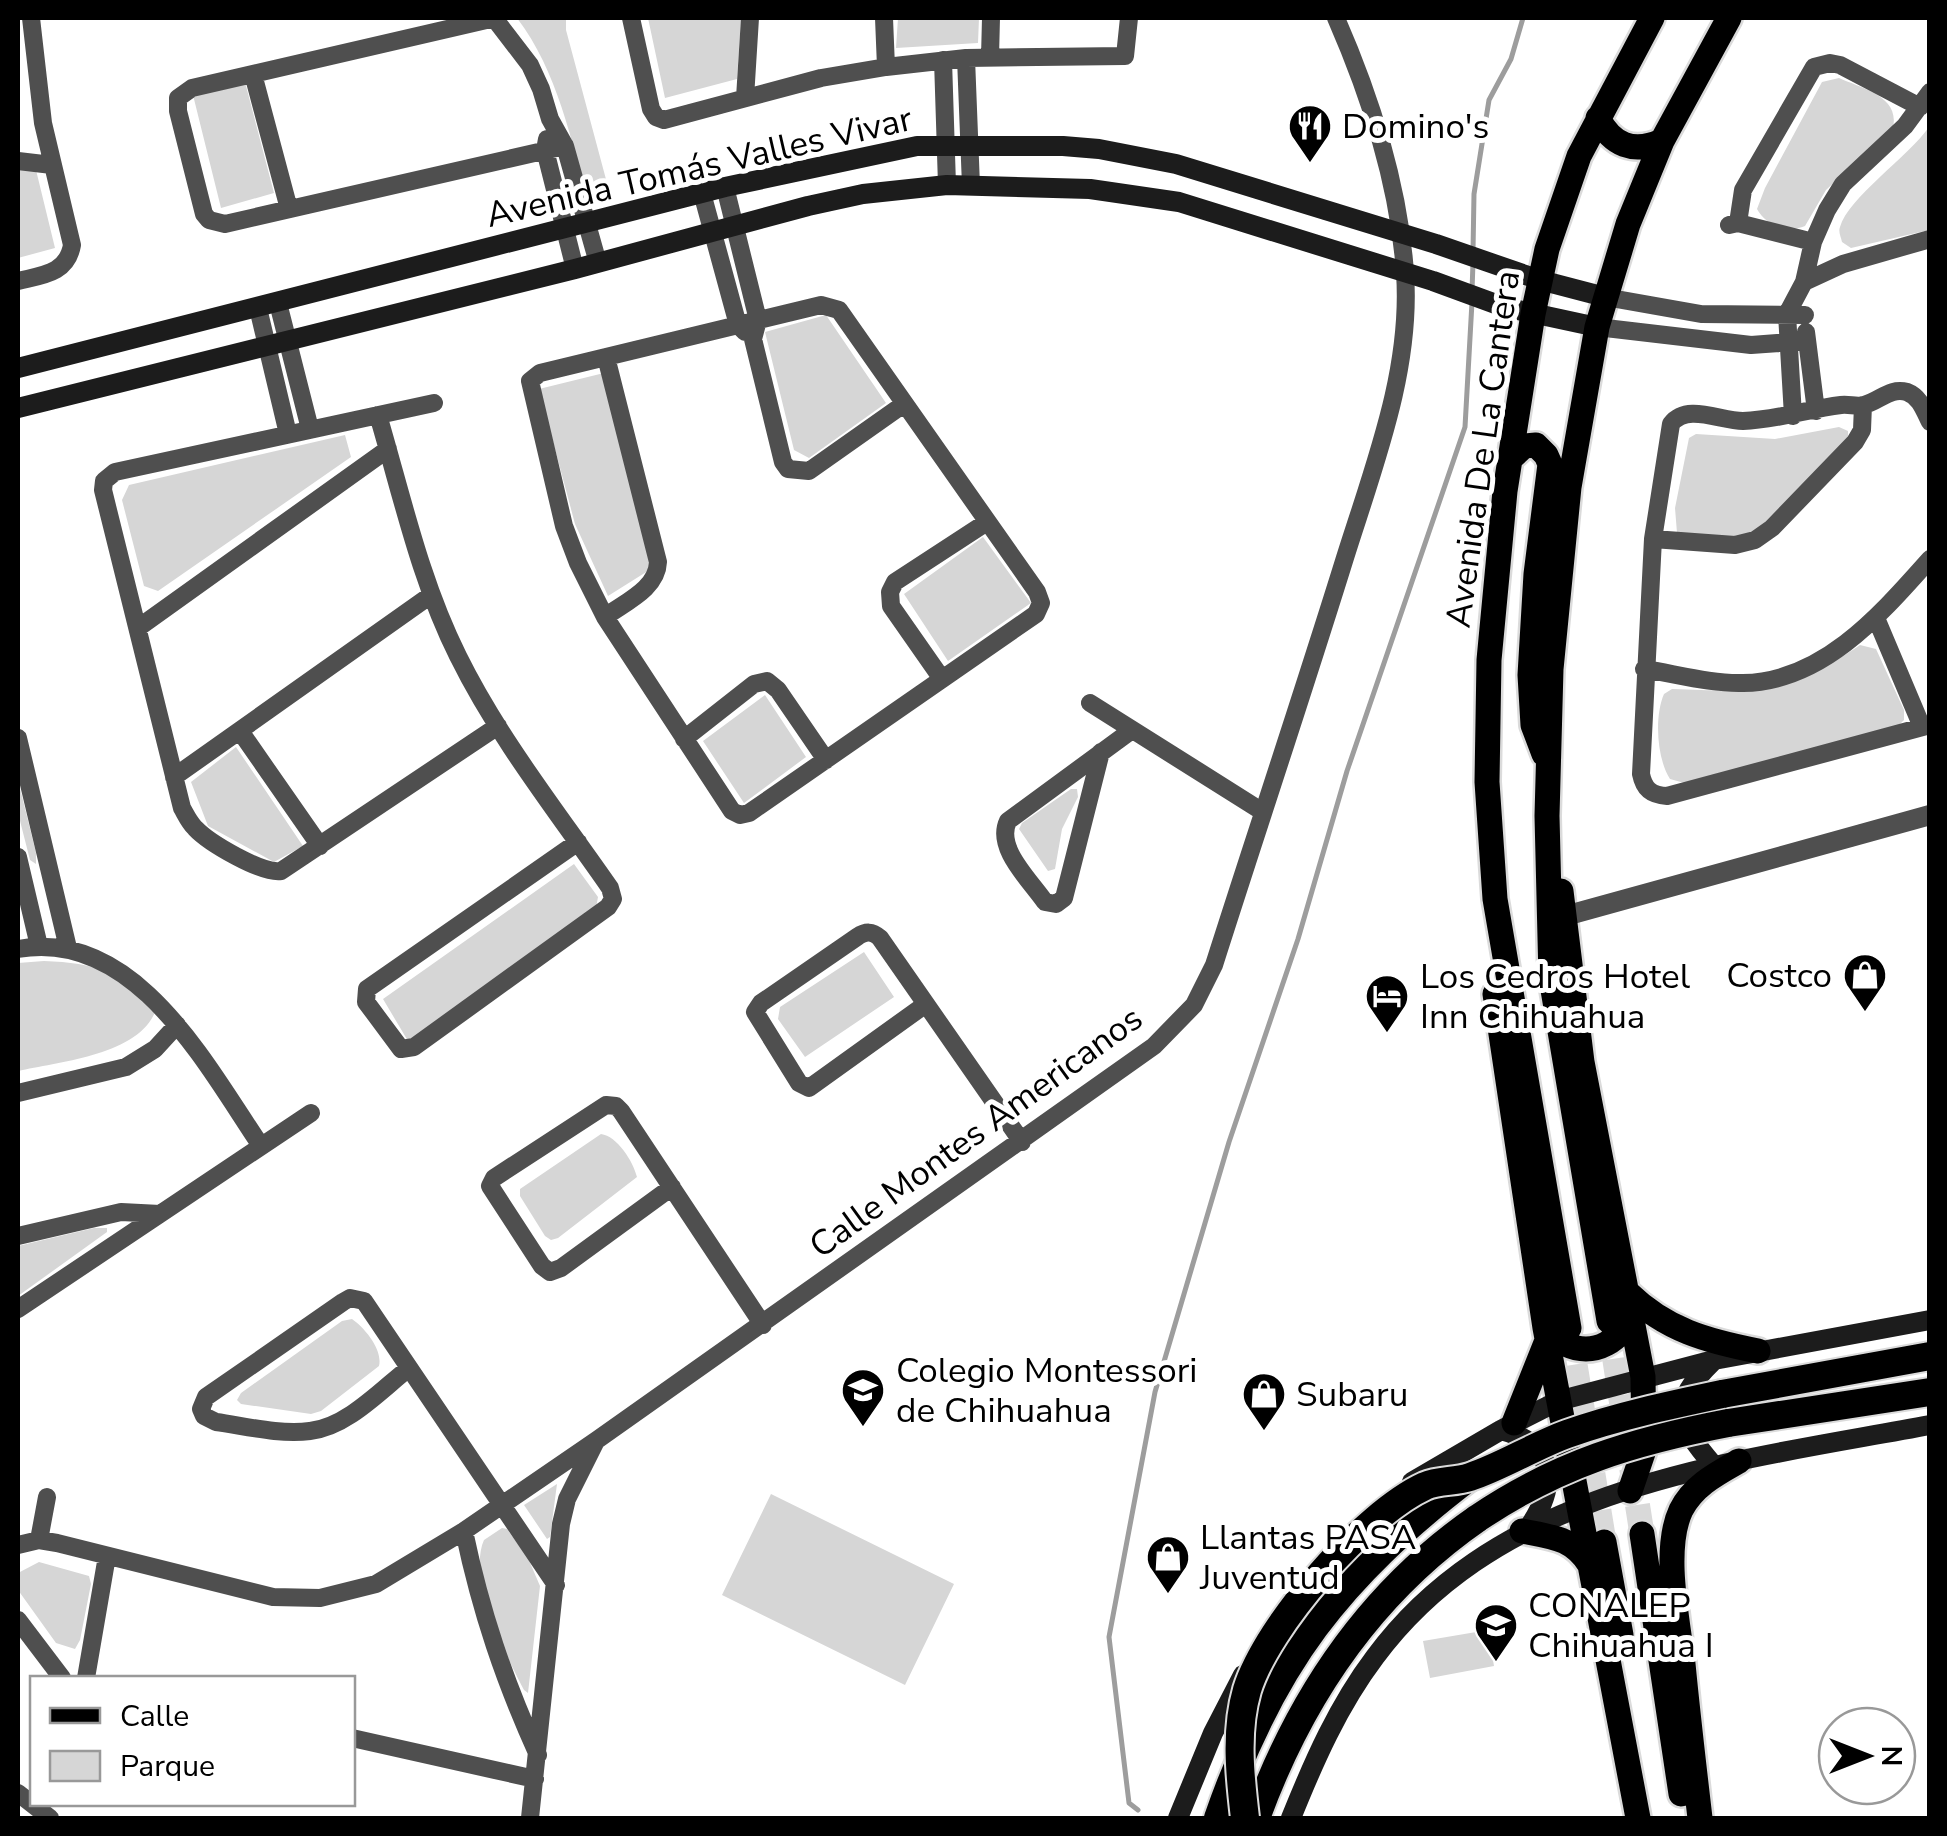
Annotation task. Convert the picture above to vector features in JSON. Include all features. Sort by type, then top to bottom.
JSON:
[{"type":"highway","points":[[1245,1818],[1240,1732],[1247,1690],[1265,1649],[1286,1615],[1339,1556],[1391,1508],[1426,1486],[1468,1478],[1569,1433],[1633,1413],[1930,1356]]},
{"type":"highway","points":[[1256,1818],[1293,1730],[1351,1638],[1448,1539],[1516,1492],[1563,1468],[1633,1444],[1728,1423],[1930,1392]]},
{"type":"highway","points":[[1218,1818],[1260,1711],[1321,1617],[1386,1544],[1468,1478]]},
{"type":"main road","name":"Avenida De La Cantera","points":[[1638,1818],[1558,1401],[1554,1332],[1497,1011],[1492,967],[1495,899],[1487,782],[1496,564],[1540,280],[1566,190],[1598,118],[1652,18]]},
{"type":"main road","points":[[1507,1426],[1554,1332],[1566,1344],[1584,1348],[1601,1347],[1618,1338],[1626,1328],[1550,978],[1551,669],[1569,487],[1597,327],[1628,224],[1662,141],[1729,18]]},
{"type":"main road","points":[[1598,118],[1616,142],[1632,148],[1648,148],[1662,141]]},
{"type":"main road","name":"Avenida Tomás Valles Vivar","points":[[18,368],[725,187],[884,151],[968,144],[1063,146],[1140,156],[1219,176],[1540,280],[1606,296]]},
{"type":"main road","name":"Avenida Tomás Valles Vivar","points":[[18,405],[574,270],[734,224],[863,194],[947,185],[1090,189],[1179,202],[1504,306],[1597,327]]},
{"type":"main road","points":[[1510,458],[1524,446],[1536,445],[1550,464],[1536,574],[1530,675],[1533,725],[1549,768]]},
{"type":"main road","points":[[1548,860],[1560,885],[1582,1062],[1622,1308],[1643,1377],[1644,1450],[1630,1491]]},
{"type":"main road","points":[[1622,1308],[1658,1318],[1684,1333],[1758,1351]]},
{"type":"main road","points":[[1178,1818],[1234,1691],[1267,1633],[1305,1582],[1366,1516],[1395,1494],[1507,1426],[1558,1401],[1714,1360],[1930,1320]]},
{"type":"main road","points":[[1714,1360],[1686,1390],[1682,1405],[1692,1441],[1727,1464]]},
{"type":"main road","points":[[1292,1818],[1328,1731],[1376,1655],[1413,1613],[1492,1548],[1525,1530],[1630,1491],[1727,1464],[1930,1425]]},
{"type":"main road","points":[[1507,1426],[1537,1446],[1547,1463],[1548,1484],[1542,1507],[1525,1530]]},
{"type":"main road","points":[[1700,1818],[1675,1594],[1674,1531],[1694,1492],[1727,1464]]},
{"type":"main road","points":[[1525,1530],[1568,1542],[1580,1549],[1590,1566]]},
{"type":"main road","points":[[1642,1534],[1684,1818]]},
{"type":"main road","points":[[1604,1542],[1653,1818]]},
{"type":"street","points":[[18,281],[57,271],[71,252],[43,123],[31,18]]},
{"type":"street","points":[[564,146],[225,224],[204,214],[178,98],[192,88],[495,18],[530,65],[564,146],[598,263]]},
{"type":"street","points":[[632,18],[656,117],[672,120],[821,78],[886,67],[966,58],[1125,56],[1129,18]]},
{"type":"street","points":[[745,98],[750,18]]},
{"type":"street","points":[[884,18],[886,67]]},
{"type":"street","points":[[990,57],[991,18]]},
{"type":"street","name":"Calle Montes Americanos","points":[[530,1818],[561,1524],[566,1499],[597,1440],[1154,1046],[1194,1004],[1214,966],[1392,402],[1404,320],[1406,274],[1374,112],[1336,18]]},
{"type":"street","points":[[966,58],[971,186]]},
{"type":"street","points":[[943,60],[947,185]]},
{"type":"street","points":[[1793,416],[1786,342],[1813,242],[1843,184],[1887,144],[1925,100],[1830,62],[1814,67],[1743,190],[1733,224],[1813,242]]},
{"type":"street","points":[[253,74],[290,209]]},
{"type":"street","points":[[944,115],[966,114]]},
{"type":"street","points":[[550,119],[546,150],[574,270]]},
{"type":"street","points":[[18,161],[52,166]]},
{"type":"street","points":[[725,187],[784,462],[795,472],[809,471],[904,404]]},
{"type":"street","points":[[702,193],[738,326]]},
{"type":"street","points":[[557,200],[578,194]]},
{"type":"street","points":[[1804,282],[1843,264],[1930,239]]},
{"type":"street","points":[[722,268],[743,262]]},
{"type":"street","name":"Avenida Tomás Valles Vivar","points":[[1606,296],[1657,308],[1718,315],[1796,310]]},
{"type":"street","points":[[821,305],[834,306],[1037,592],[1040,609],[826,760],[740,815],[732,810],[605,617],[564,526],[530,386],[540,373],[738,326],[756,330],[821,305]]},
{"type":"street","points":[[268,306],[278,344],[295,371],[310,430]]},
{"type":"street","points":[[1796,310],[1806,341],[1816,411]]},
{"type":"street","points":[[1713,342],[1718,315]]},
{"type":"street","name":"Avenida Tomás Valles Vivar","points":[[1597,327],[1750,345],[1806,341]]},
{"type":"street","points":[[278,344],[274,376],[288,434]]},
{"type":"street","points":[[605,617],[649,585],[657,576],[658,562],[606,357]]},
{"type":"street","points":[[274,376],[295,371]]},
{"type":"street","points":[[1876,618],[1926,726],[1677,794],[1658,796],[1643,786],[1644,668],[1653,539],[1675,418],[1690,412],[1726,421],[1793,416],[1843,405],[1863,406],[1891,392],[1902,391],[1919,399],[1930,422]]},
{"type":"street","points":[[434,402],[115,472],[104,481],[103,490],[182,808],[199,832],[266,871],[281,871],[498,726]]},
{"type":"street","points":[[1653,539],[1735,546],[1765,534],[1855,442],[1862,430],[1863,406]]},
{"type":"street","points":[[378,415],[431,596],[465,669],[498,726],[610,888],[613,898],[608,907],[414,1048],[398,1046],[366,1002],[367,989],[578,842]]},
{"type":"street","points":[[138,628],[388,449]]},
{"type":"street","points":[[942,679],[892,606],[890,592],[895,582],[987,522]]},
{"type":"street","points":[[1644,668],[1740,684],[1784,676],[1826,656],[1876,618],[1930,559]]},
{"type":"street","points":[[174,777],[431,596]]},
{"type":"street","points":[[684,739],[754,684],[767,681],[778,690],[826,760]]},
{"type":"street","points":[[1090,703],[1263,812]]},
{"type":"street","points":[[1100,752],[1064,898],[1050,904],[1006,846],[1004,827],[1008,821],[1100,752],[1132,730]]},
{"type":"street","points":[[240,731],[320,846]]},
{"type":"street","points":[[18,738],[68,948]]},
{"type":"street","points":[[1565,916],[1930,816]]},
{"type":"street","points":[[18,857],[39,946]]},
{"type":"street","points":[[926,1004],[809,1088],[799,1084],[755,1012],[761,1003],[864,932],[880,938],[926,1004],[1022,1142]]},
{"type":"street","points":[[18,949],[68,948],[127,978],[177,1026],[261,1146]]},
{"type":"street","points":[[18,1093],[126,1067],[155,1049],[177,1026]]},
{"type":"street","points":[[672,1188],[550,1272],[542,1266],[490,1186],[494,1178],[611,1104],[621,1111],[764,1325]]},
{"type":"street","points":[[18,1309],[311,1113]]},
{"type":"street","points":[[18,1236],[121,1212],[160,1214]]},
{"type":"street","points":[[409,1368],[344,1418],[320,1430],[294,1432],[216,1422],[204,1416],[202,1409],[206,1397],[350,1298],[357,1298],[369,1305],[556,1585]]},
{"type":"street","points":[[18,1544],[38,1540],[254,1594],[320,1598],[376,1584],[464,1531],[597,1440]]},
{"type":"street","points":[[38,1540],[47,1497]]},
{"type":"street","points":[[464,1531],[496,1656],[538,1756]]},
{"type":"street","points":[[86,1676],[107,1556]]},
{"type":"street","points":[[18,1620],[60,1676]]},
{"type":"street","points":[[355,1739],[535,1779]]},
{"type":"green space","points":[[517,18],[566,18],[611,198],[589,204],[553,84]]},
{"type":"green space","points":[[648,18],[741,18],[737,79],[665,98]]},
{"type":"green space","points":[[898,18],[979,18],[978,43],[896,48]]},
{"type":"green space","points":[[1839,78],[1885,101],[1894,116],[1893,127],[1826,190],[1805,226],[1778,227],[1757,209],[1765,188],[1822,82]]},
{"type":"green space","points":[[245,82],[274,193],[221,208],[193,95]]},
{"type":"green space","points":[[1929,127],[1929,230],[1851,248],[1842,242],[1840,227],[1854,203]]},
{"type":"green space","points":[[18,167],[36,170],[55,248],[18,258]]},
{"type":"green space","points":[[826,315],[886,403],[809,458],[794,450],[765,332]]},
{"type":"green space","points":[[604,373],[651,569],[608,596],[575,524],[539,389]]},
{"type":"green space","points":[[1839,427],[1848,431],[1848,437],[1767,527],[1744,543],[1677,533],[1675,508],[1689,438],[1696,434],[1775,439]]},
{"type":"green space","points":[[345,435],[351,457],[158,591],[144,586],[122,500],[129,485]]},
{"type":"green space","points":[[983,537],[1031,603],[948,661],[904,594]]},
{"type":"green space","points":[[1860,645],[1876,649],[1904,710],[1904,720],[1896,728],[1688,784],[1670,779],[1658,738],[1664,694],[1672,689],[1750,690],[1791,682]]},
{"type":"green space","points":[[765,695],[806,757],[744,803],[703,741]]},
{"type":"green space","points":[[236,747],[303,846],[274,862],[208,826],[191,782]]},
{"type":"green space","points":[[18,780],[36,864],[30,860],[18,813]]},
{"type":"green space","points":[[1071,789],[1077,789],[1078,797],[1062,829],[1055,869],[1048,871],[1019,829]]},
{"type":"green space","points":[[574,864],[598,897],[596,908],[408,1041],[383,999]]},
{"type":"green space","points":[[864,952],[894,997],[805,1057],[778,1019],[780,1007]]},
{"type":"green space","points":[[44,961],[106,972],[131,987],[155,1012],[146,1027],[115,1047],[18,1071],[18,963]]},
{"type":"green space","points":[[601,1134],[624,1150],[637,1177],[551,1240],[520,1196],[520,1189]]},
{"type":"green space","points":[[107,1228],[107,1232],[18,1296],[18,1246]]},
{"type":"green space","points":[[352,1319],[372,1340],[379,1366],[321,1411],[311,1414],[241,1404],[237,1400],[241,1393],[342,1321]]},
{"type":"green space","points":[[557,1484],[550,1537],[547,1539],[524,1505]]},
{"type":"green space","points":[[771,1494],[954,1584],[905,1685],[722,1595]]},
{"type":"green space","points":[[502,1528],[507,1529],[528,1558],[540,1586],[528,1693],[499,1637],[484,1595],[480,1556],[484,1540]]},
{"type":"green space","points":[[39,1562],[89,1576],[91,1584],[75,1649],[56,1643],[18,1590],[18,1573]]},
{"type":"green space","points":[[1488,1630],[1494,1666],[1430,1678],[1423,1641]]},
{"type":"waterway","points":[[1473,251],[1474,194],[1489,100],[1511,59],[1523,18]]},
{"type":"waterway","points":[[1472,291],[1473,262]]},
{"type":"waterway","points":[[1138,1810],[1129,1803],[1109,1637],[1155,1392],[1229,1142],[1298,939],[1347,771],[1465,427],[1472,302]]},
{"type":"tunnel","points":[[1609,1322],[1642,1534]]},
{"type":"tunnel","points":[[1569,1328],[1604,1542]]},
{"type":"place","name":"Domino's","points":[[1310,164]]},
{"type":"place","name":"Costco","points":[[1865,1013]]},
{"type":"place","name":"Los Cedros Hotel Inn Chihuahua","points":[[1387,1034]]},
{"type":"place","name":"Colegio Montessori de Chihuahua","points":[[863,1428]]},
{"type":"place","name":"Subaru","points":[[1264,1432]]},
{"type":"place","name":"Llantas PASA Juventud","points":[[1168,1595]]},
{"type":"place","name":"CONALEP Chihuahua I","points":[[1496,1663]]}]
